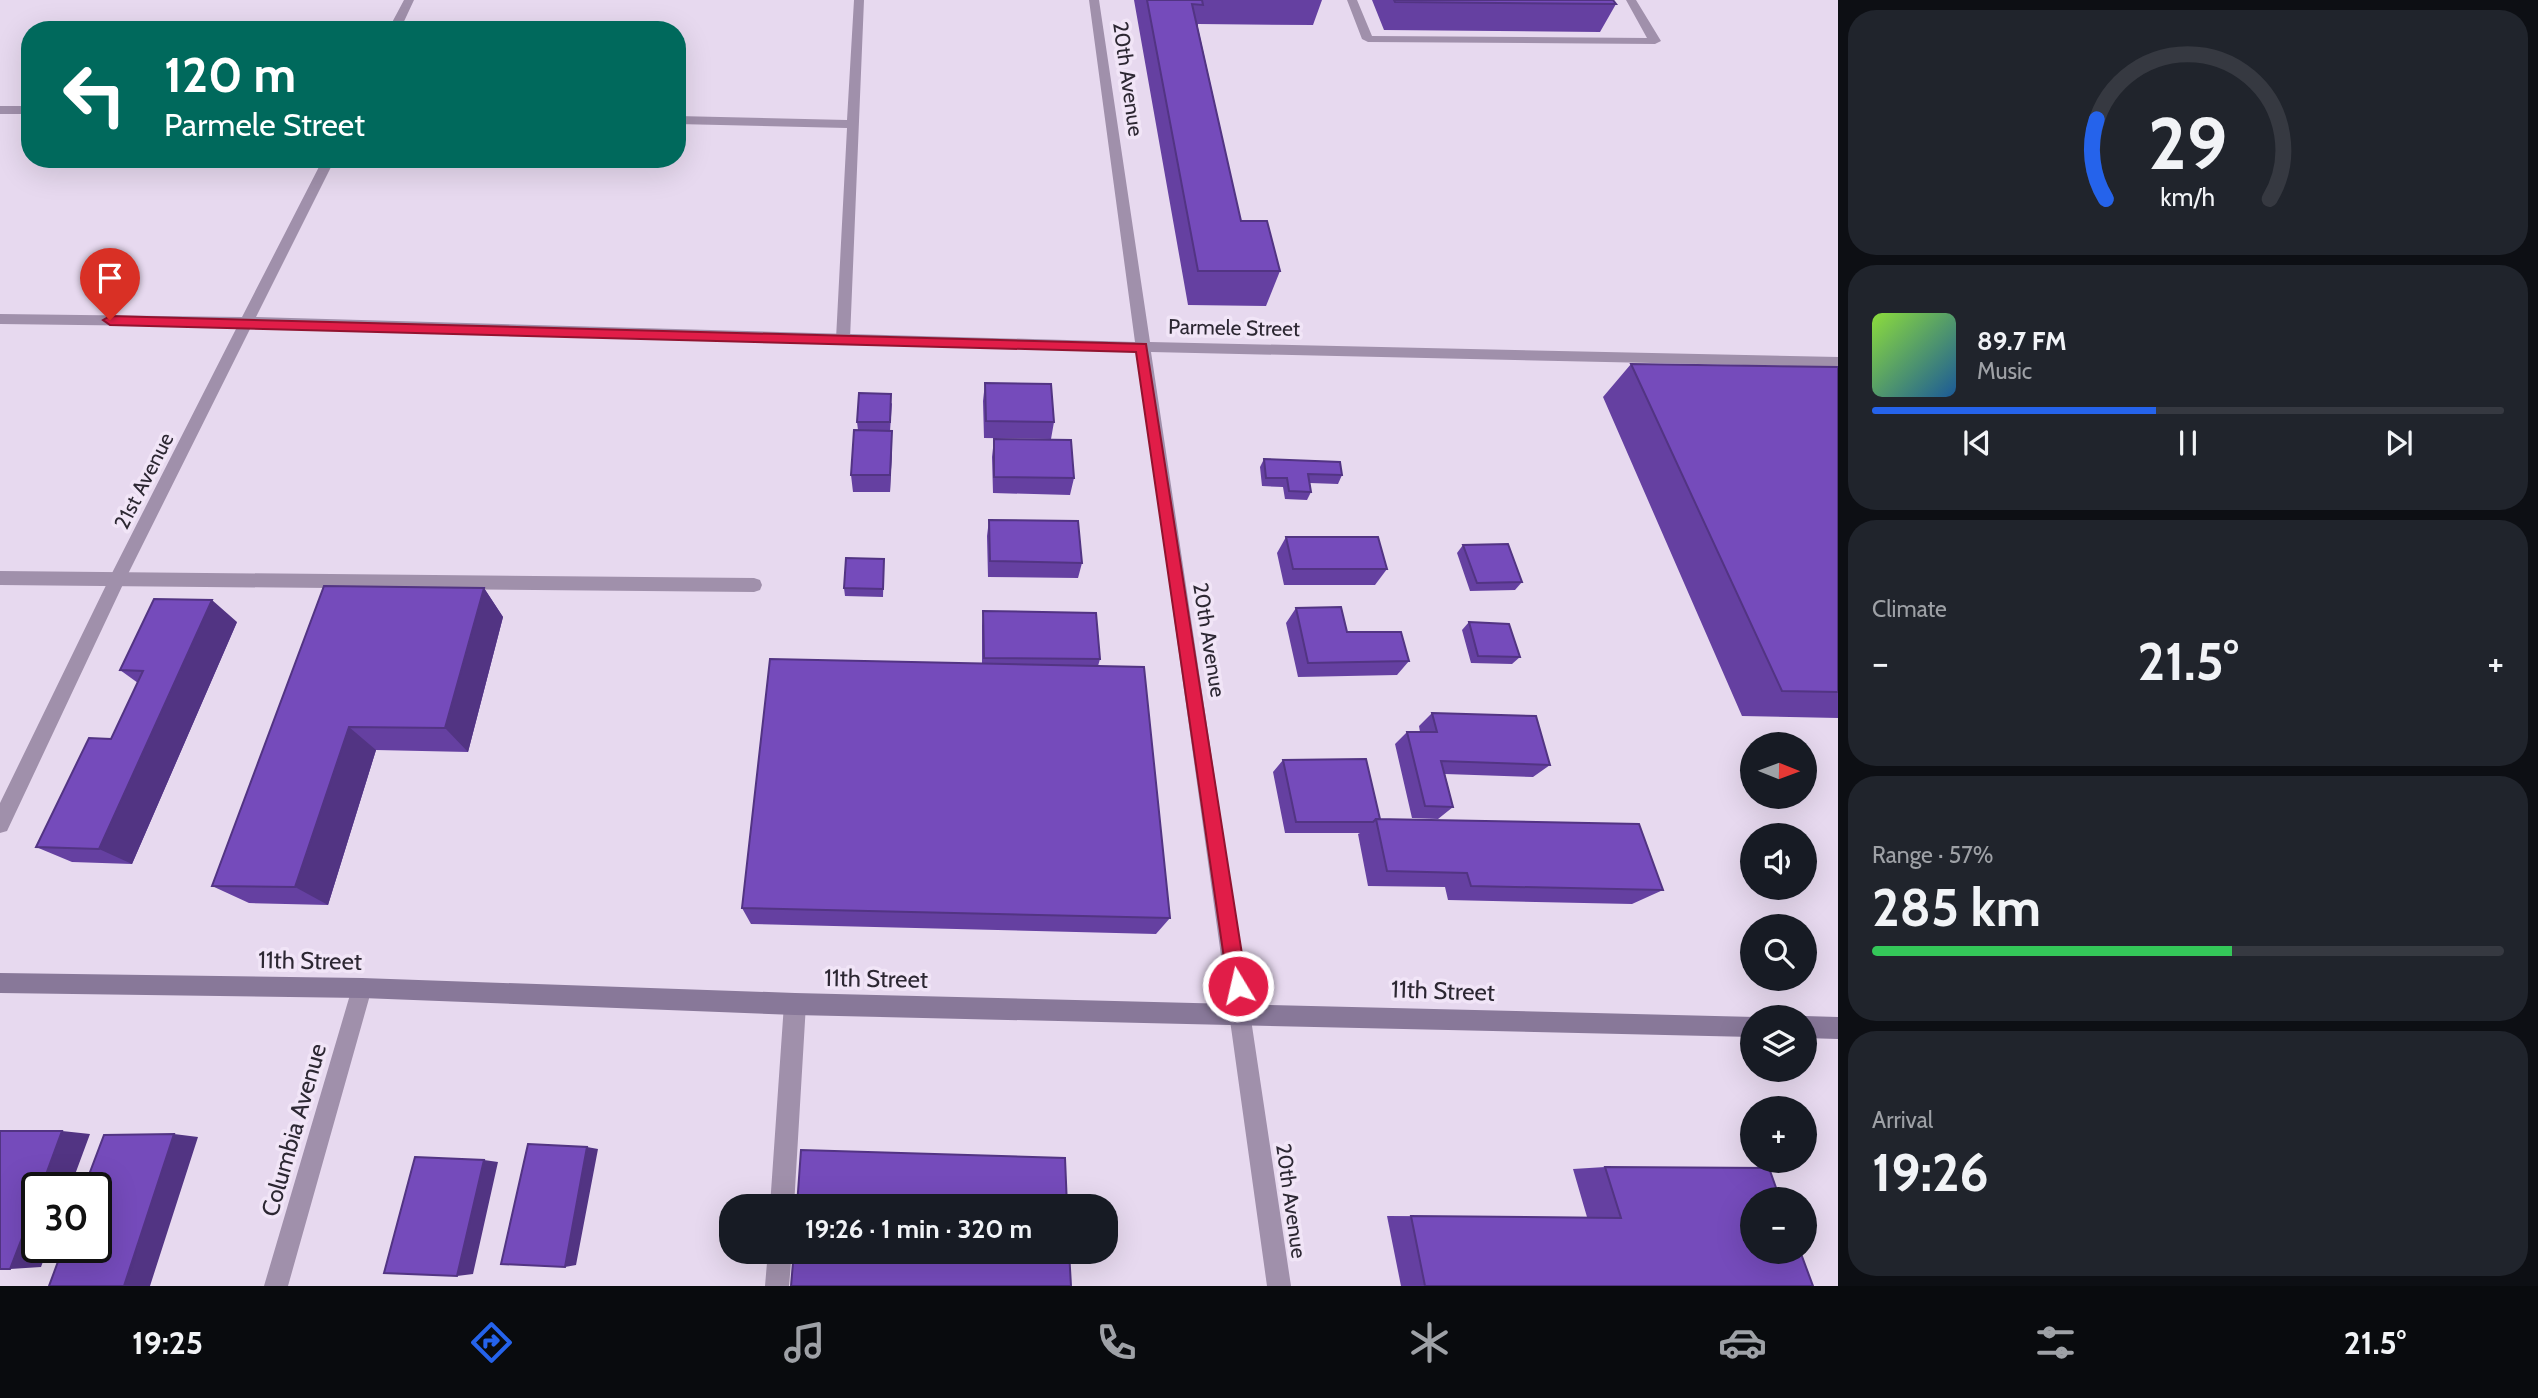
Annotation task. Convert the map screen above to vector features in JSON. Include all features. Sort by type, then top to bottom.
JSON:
[{"type":"main road","name":"11th Street","points":[[0,983],[362,988],[795,1004],[1740,1026]]},
{"type":"main road","points":[[1817,1027],[1838,1028]]},
{"type":"street","points":[[399,21],[410,0]]},
{"type":"street","points":[[843,338],[859,0]]},
{"type":"street","name":"20th Avenue","points":[[1094,0],[1142,347],[1242,1013],[1279,1286]]},
{"type":"street","points":[[1352,0],[1368,39],[1655,41],[1631,0]]},
{"type":"street","points":[[0,110],[21,110]]},
{"type":"street","points":[[686,120],[853,124]]},
{"type":"street","name":"21st Avenue","points":[[0,824],[118,578],[324,168]]},
{"type":"street","name":"Parmele Street","points":[[0,319],[247,322],[1142,347],[1838,362]]},
{"type":"street","points":[[0,578],[754,585]]},
{"type":"street","name":"Columbia Avenue","points":[[276,1286],[362,988]]},
{"type":"street","points":[[783,1194],[795,1004]]},
{"type":"street","points":[[778,1286],[779,1264]]},
{"type":"building","points":[[1147,0],[1202,0],[1203,5],[1192,4],[1241,221],[1267,221],[1280,271],[1198,271]]},
{"type":"building","points":[[1394,0],[1613,0],[1616,4],[1395,2]]},
{"type":"building","points":[[1631,364],[1838,367],[1838,692],[1782,691]]},
{"type":"building","points":[[985,383],[1051,384],[1054,422],[986,421]]},
{"type":"building","points":[[859,393],[891,394],[890,422],[857,422]]},
{"type":"building","points":[[854,430],[892,431],[890,475],[851,475]]},
{"type":"building","points":[[994,439],[1071,440],[1074,478],[994,477]]},
{"type":"building","points":[[1264,459],[1340,462],[1342,475],[1308,474],[1311,492],[1289,491],[1287,478],[1266,478]]},
{"type":"building","points":[[989,520],[1078,521],[1082,563],[990,561]]},
{"type":"building","points":[[1286,537],[1378,537],[1387,569],[1293,569]]},
{"type":"building","points":[[1508,544],[1522,582],[1477,583],[1463,545]]},
{"type":"building","points":[[846,558],[884,559],[883,589],[844,588]]},
{"type":"building","points":[[324,586],[484,588],[445,728],[349,727],[295,887],[212,886]]},
{"type":"building","points":[[154,599],[212,600],[99,849],[36,847],[89,738],[111,739],[143,671],[120,670]]},
{"type":"building","points":[[1341,607],[1347,632],[1401,632],[1409,661],[1308,663],[1296,608]]},
{"type":"building","points":[[983,611],[1096,613],[1100,659],[984,658]]},
{"type":"building","points":[[1469,622],[1509,624],[1520,657],[1478,656]]},
{"type":"building","points":[[770,659],[1144,667],[1170,918],[742,908]]},
{"type":"building","points":[[1432,713],[1536,716],[1550,765],[1441,761],[1453,807],[1425,806],[1407,732],[1437,732]]},
{"type":"building","points":[[1366,759],[1380,819],[1373,822],[1296,822],[1283,760]]},
{"type":"building","points":[[1376,819],[1639,824],[1663,890],[1471,886],[1467,873],[1387,871]]},
{"type":"building","points":[[0,1131],[62,1131],[47,1172],[21,1172],[21,1240],[10,1269],[0,1269]]},
{"type":"building","points":[[174,1134],[124,1286],[49,1286],[57,1263],[112,1263],[112,1172],[90,1172],[104,1135]]},
{"type":"building","points":[[528,1144],[587,1147],[565,1267],[501,1264]]},
{"type":"building","points":[[801,1150],[1065,1158],[1066,1194],[798,1194]]},
{"type":"building","points":[[415,1157],[484,1160],[457,1276],[384,1273]]},
{"type":"building","points":[[1605,1167],[1740,1168],[1740,1173],[1771,1173],[1776,1187],[1740,1187],[1740,1264],[1805,1264],[1813,1286],[1425,1286],[1411,1216],[1621,1218]]},
{"type":"building","points":[[793,1264],[1070,1264],[1071,1286],[791,1286]]},
{"type":"route","points":[[110,320],[1142,347],[1238,986]]}]
